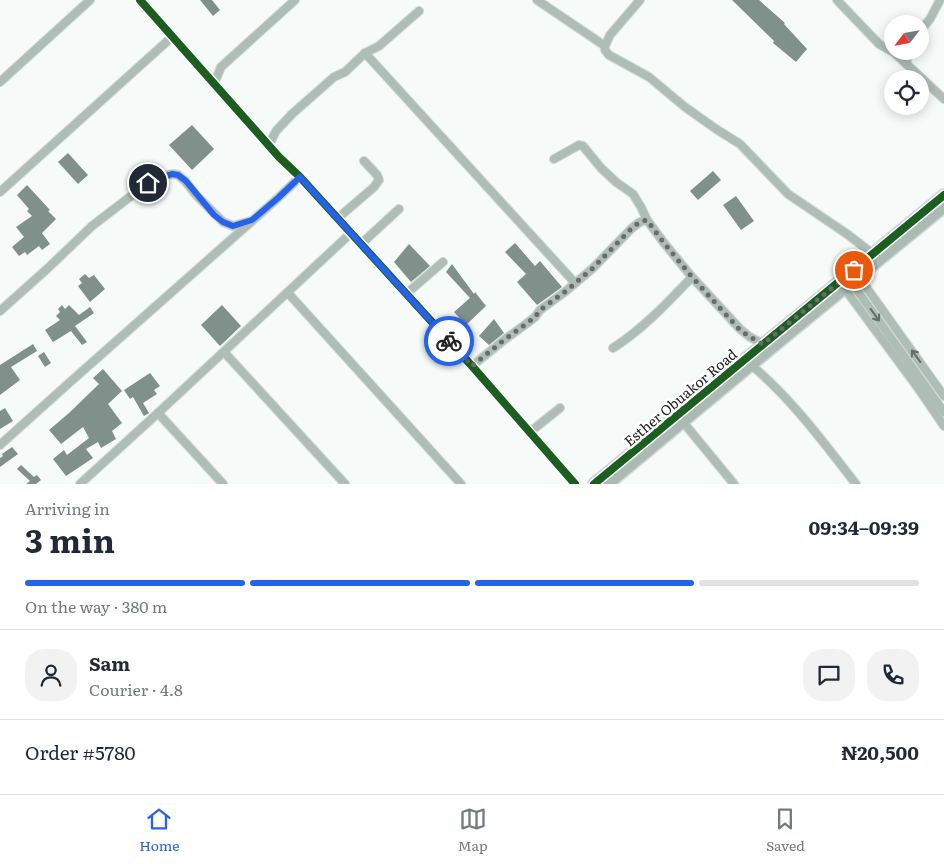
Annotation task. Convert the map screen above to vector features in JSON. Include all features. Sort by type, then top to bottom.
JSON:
[{"type":"street","points":[[0,82],[90,0]]},
{"type":"street","points":[[140,0],[269,146],[338,218],[472,366],[575,484]]},
{"type":"street","points":[[214,84],[221,67],[295,0]]},
{"type":"street","points":[[537,0],[605,46]]},
{"type":"street","points":[[640,0],[610,35],[605,46],[605,50],[609,55],[649,77],[685,107],[740,144],[788,194],[873,254]]},
{"type":"street","points":[[837,0],[879,44],[906,63],[944,99]]},
{"type":"street","points":[[929,20],[940,0]]},
{"type":"street","points":[[269,146],[276,131],[292,114],[334,77],[345,72],[365,53],[379,46],[419,11]]},
{"type":"street","points":[[0,192],[173,36]]},
{"type":"street","points":[[365,53],[575,283]]},
{"type":"street","points":[[554,159],[579,144],[583,146],[601,168],[633,194],[647,220],[664,243],[740,330],[763,344]]},
{"type":"street","points":[[338,218],[374,187],[378,180],[377,175],[364,161]]},
{"type":"street","points":[[0,310],[92,226],[148,183],[164,176],[178,175],[186,181],[214,215],[223,222],[233,226],[252,220]]},
{"type":"street","points":[[0,445],[300,177]]},
{"type":"street","name":"Esther Obuakor Road","points":[[608,484],[751,365],[849,279],[873,254],[944,195]]},
{"type":"street","name":"Esther Obuakor Road","points":[[594,484],[763,344],[944,206]]},
{"type":"street","points":[[361,244],[399,209]]},
{"type":"street","points":[[472,366],[535,317],[540,310],[593,268],[632,228],[640,222],[647,220]]},
{"type":"street","points":[[80,484],[351,233]]},
{"type":"street","points":[[406,294],[443,262]]},
{"type":"street","points":[[612,348],[633,334],[658,312],[692,277]]},
{"type":"street","points":[[849,279],[944,396]]},
{"type":"street","points":[[849,279],[944,412]]},
{"type":"street","points":[[849,279],[944,426]]},
{"type":"street","points":[[288,293],[461,484]]},
{"type":"street","points":[[224,352],[345,484]]},
{"type":"street","points":[[751,365],[767,378],[809,425],[856,484]]},
{"type":"street","points":[[530,432],[560,408]]},
{"type":"street","points":[[158,413],[223,484]]},
{"type":"street","points":[[683,422],[734,484]]},
{"type":"building","points":[[200,0],[212,0],[220,10],[213,16]]},
{"type":"building","points":[[732,0],[759,0],[785,23],[807,49],[796,62],[773,43],[774,41]]},
{"type":"building","points":[[192,125],[214,149],[192,170],[169,145]]},
{"type":"building","points":[[68,153],[88,175],[78,184],[58,162]]},
{"type":"building","points":[[713,171],[721,180],[698,200],[690,191]]},
{"type":"building","points":[[27,185],[56,219],[42,233],[50,244],[42,250],[39,246],[27,255],[25,252],[19,256],[12,247],[24,237],[16,227],[32,216],[27,211],[29,209],[17,195]]},
{"type":"building","points":[[736,196],[754,221],[741,230],[723,205]]},
{"type":"building","points":[[515,243],[535,266],[540,261],[562,287],[537,305],[517,282],[526,274],[505,252]]},
{"type":"building","points":[[409,244],[430,266],[411,282],[394,262]]},
{"type":"building","points":[[452,264],[474,294],[475,292],[486,306],[466,325],[454,312],[470,298],[446,272]]},
{"type":"building","points":[[85,274],[89,278],[94,275],[105,289],[90,302],[78,286],[82,283],[79,279]]},
{"type":"building","points":[[62,305],[65,309],[69,305],[79,315],[90,307],[94,313],[75,326],[87,342],[82,345],[71,331],[53,342],[45,330],[60,320],[56,316],[60,312],[58,309]]},
{"type":"building","points":[[222,305],[241,326],[220,346],[201,325]]},
{"type":"building","points":[[494,319],[504,333],[489,345],[479,336]]},
{"type":"building","points":[[33,344],[37,351],[11,367],[20,380],[0,395],[0,365]]},
{"type":"building","points":[[44,352],[51,363],[45,367],[38,356]]},
{"type":"building","points":[[103,369],[122,391],[108,404],[122,423],[112,431],[116,439],[101,448],[98,442],[86,449],[93,458],[66,476],[53,459],[64,450],[67,455],[89,438],[83,427],[61,444],[49,430],[99,384],[93,378]]},
{"type":"building","points":[[150,373],[160,386],[154,390],[157,394],[143,403],[149,413],[144,416],[133,397],[130,399],[124,390]]},
{"type":"building","points":[[5,408],[13,421],[0,429],[0,411]]},
{"type":"building","points":[[12,447],[18,454],[0,467],[2,454]]},
{"type":"building","points":[[21,465],[34,477],[37,475],[41,480],[36,484],[26,484],[30,481],[17,469]]},
{"type":"cycle path","points":[[140,0],[279,157],[300,177],[472,366],[575,484]]},
{"type":"cycle path","points":[[594,484],[944,195]]},
{"type":"way so far","points":[[449,341],[472,366],[518,331],[535,317],[540,310],[593,268],[632,228],[640,222],[647,220],[692,277],[740,330],[763,344],[854,270]]},
{"type":"route","points":[[148,183],[164,176],[178,175],[186,181],[214,215],[223,222],[233,226],[252,220],[300,177],[449,341]]}]
